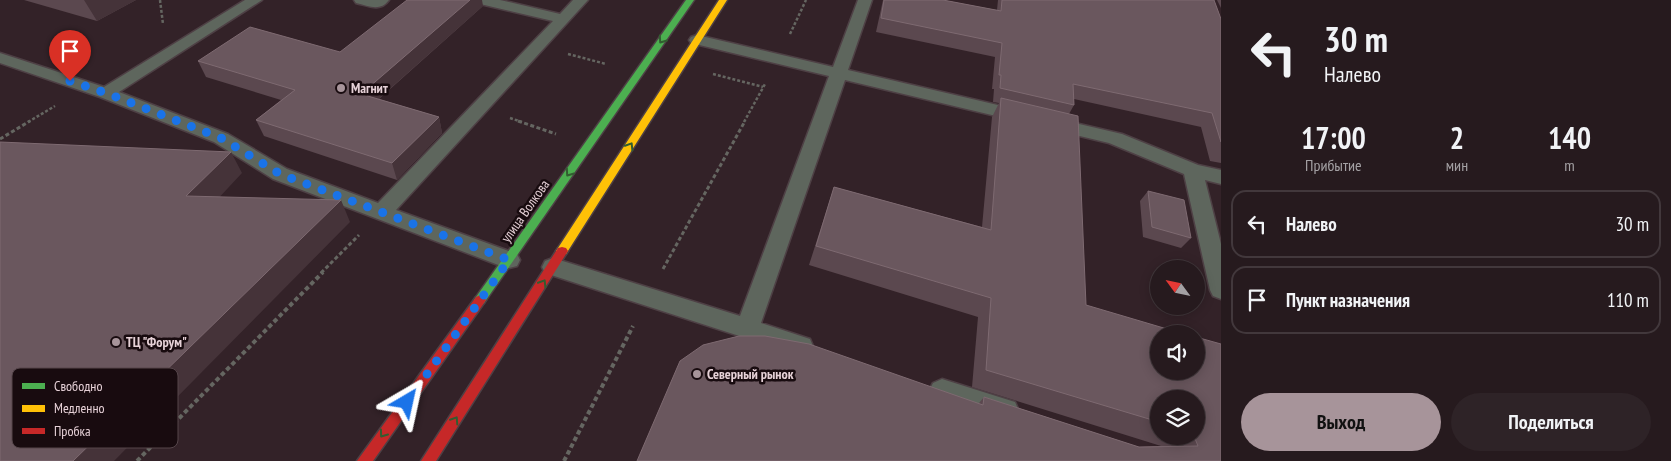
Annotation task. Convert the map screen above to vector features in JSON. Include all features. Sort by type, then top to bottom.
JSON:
[{"type":"main road","name":"улица Волкова","points":[[364,461],[509,260],[690,0]]},
{"type":"main road","points":[[428,461],[723,0]]},
{"type":"lane","points":[[106,93],[255,0]]},
{"type":"lane","points":[[361,0],[377,4],[382,0]]},
{"type":"lane","points":[[481,0],[563,19]]},
{"type":"lane","points":[[382,212],[482,108],[581,0]]},
{"type":"lane","points":[[747,329],[865,0]]},
{"type":"lane","points":[[697,40],[1115,138],[1193,170],[1221,178]]},
{"type":"lane","points":[[0,58],[106,93],[221,138],[280,174],[509,260]]},
{"type":"lane","points":[[1193,170],[1221,290]]},
{"type":"lane","points":[[554,266],[822,353]]},
{"type":"lane","points":[[916,383],[1029,419]]},
{"type":"path","points":[[539,46],[612,66]]},
{"type":"path","points":[[681,66],[763,87]]},
{"type":"path","points":[[0,139],[87,87]]},
{"type":"path","points":[[482,108],[564,136]]},
{"type":"path","points":[[178,420],[382,212]]},
{"type":"path","points":[[138,461],[151,448]]},
{"type":"building","points":[[407,0],[470,0],[361,94],[439,117],[392,163],[256,120],[295,90],[198,61],[250,27],[340,52]]},
{"type":"building","points":[[884,0],[943,0],[1001,11],[1002,0],[1214,0],[1221,19],[1221,142],[1212,113],[1073,84],[1074,105],[1000,88],[1001,75],[999,75],[1002,43],[881,18]]},
{"type":"building","points":[[1001,98],[1078,116],[1086,305],[1154,325],[1150,325],[1150,380],[1205,380],[1205,340],[1221,344],[1221,461],[637,461],[680,361],[703,345],[739,336],[765,336],[809,344],[983,405],[984,397],[1139,447],[1205,445],[1205,390],[1150,390],[1150,419],[986,370],[991,298],[816,246],[834,187],[991,230]]},
{"type":"building","name":"ТЦ \"Форум\"","points":[[0,142],[231,152],[186,196],[341,200],[168,368],[12,368],[12,448],[86,448],[73,461],[0,461]]},
{"type":"building","points":[[1148,191],[1184,200],[1191,238],[1152,227]]},
{"type":"traffic: fast","points":[[480,300],[690,0]]},
{"type":"traffic: slow","points":[[562,251],[723,0]]},
{"type":"traffic: jam","points":[[428,461],[562,251]]},
{"type":"traffic: jam","points":[[364,461],[480,300]]},
{"type":"place","name":"Магнит","points":[[341,88]]},
{"type":"place","name":"ТЦ \"Форум\"","points":[[116,342]]},
{"type":"place","name":"Северный рынок","points":[[697,374]]},
{"type":"route","points":[[70,81],[221,138],[280,174],[509,260],[407,402]]}]
